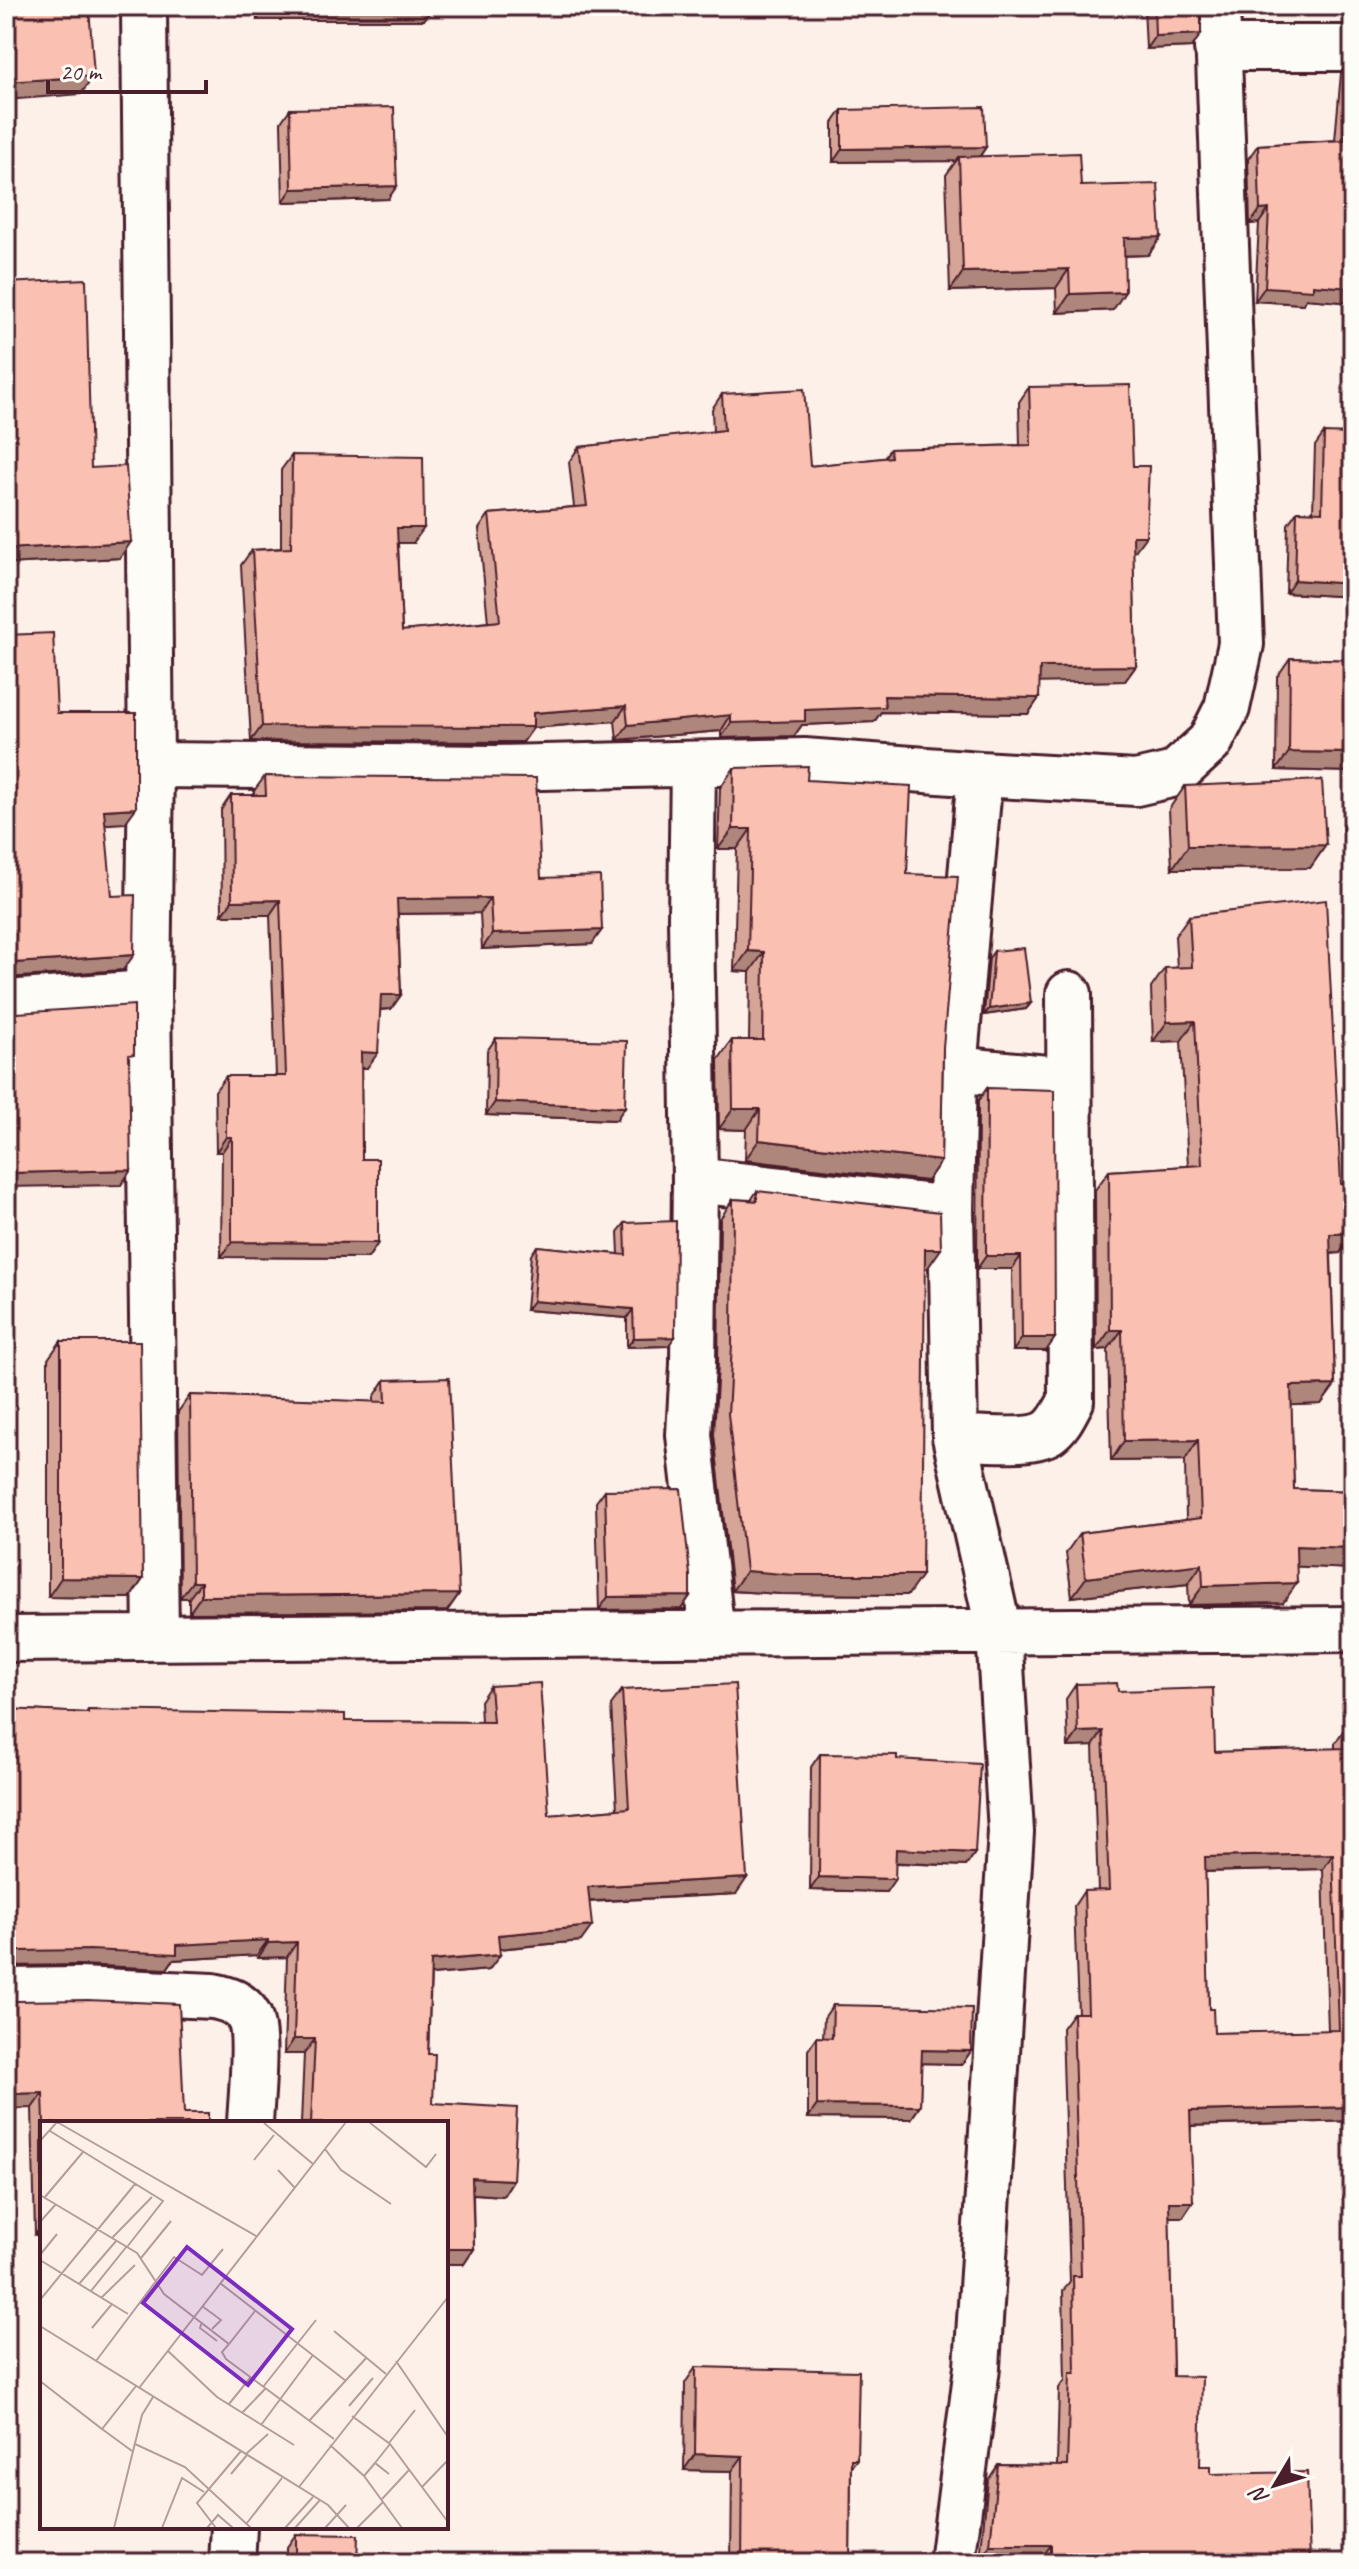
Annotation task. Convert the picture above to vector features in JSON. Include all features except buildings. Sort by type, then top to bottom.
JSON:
[{"type":"street","points":[[144,6],[151,765],[148,993],[156,1638]]},
{"type":"street","points":[[151,765],[496,768],[804,761],[1136,783],[1175,774],[1210,742],[1227,708],[1241,644],[1217,27],[1353,48]]},
{"type":"street","points":[[693,764],[691,918],[695,1180],[689,1435],[712,1634]]},
{"type":"street","points":[[952,2563],[977,2367],[1011,1832],[999,1632],[955,1437],[951,1209],[954,1069],[980,774]]},
{"type":"street","points":[[6,1003],[148,993]]},
{"type":"street","points":[[955,1437],[1021,1438],[1045,1434],[1060,1422],[1071,1401],[1069,994]]},
{"type":"street","points":[[954,1069],[1068,1080]]},
{"type":"street","points":[[695,1180],[951,1209]]},
{"type":"street","points":[[6,1639],[1353,1629]]},
{"type":"street","points":[[6,1991],[93,1990],[213,1996],[230,2000],[241,2007],[251,2020],[250,2121]]},
{"type":"street","points":[[232,2563],[234,2529]]}]
